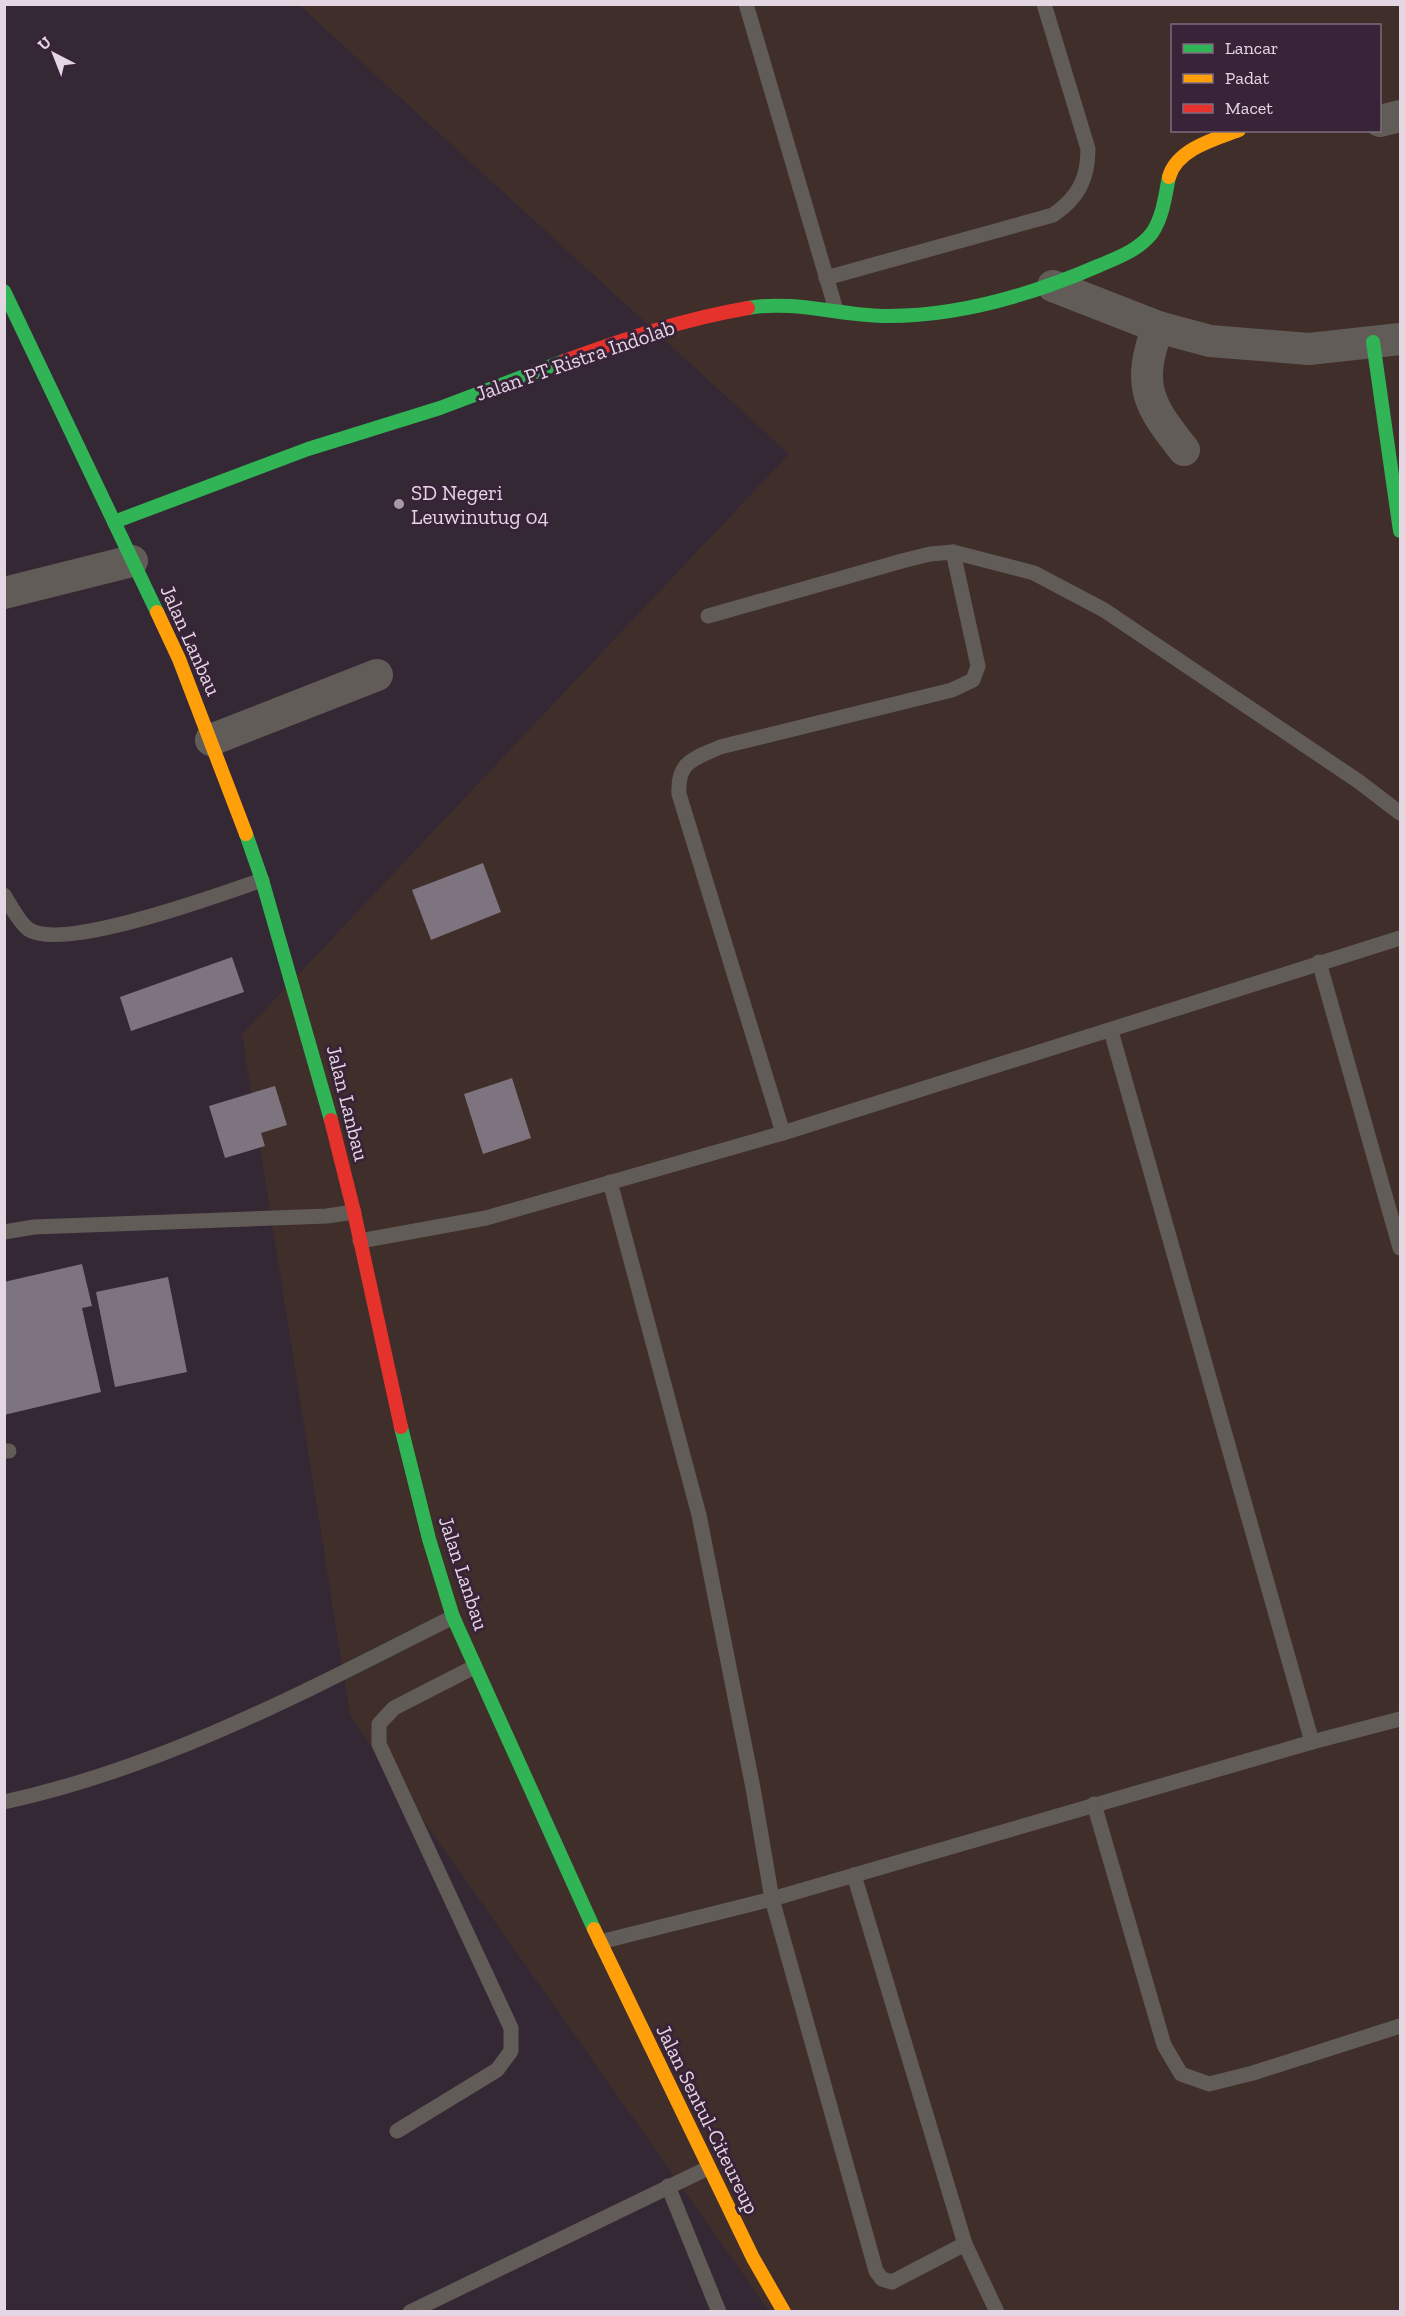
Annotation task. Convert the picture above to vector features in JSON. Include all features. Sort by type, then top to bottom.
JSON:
[{"type":"street","points":[[1381,122],[1401,116]]},
{"type":"street","name":"Jalan PT Ristra Indolab","points":[[114,522],[308,449],[440,408],[621,340],[707,315],[754,307],[797,305],[882,316],[923,315],[961,310],[1053,286],[1129,254],[1151,234],[1162,212],[1170,173],[1180,158],[1207,142],[1234,132]]},
{"type":"street","points":[[1053,286],[1158,327],[1210,341],[1309,349],[1387,340],[1401,531]]},
{"type":"street","name":"Jalan Lanbau","points":[[4,291],[179,659],[262,880],[318,1069],[354,1212],[394,1404],[429,1539],[453,1617],[600,1942]]},
{"type":"street","points":[[1158,327],[1147,371],[1148,392],[1157,416],[1184,450]]},
{"type":"street","points":[[4,593],[132,561]]},
{"type":"street","points":[[211,740],[376,675]]},
{"type":"street","name":"Jalan Sentul-Citeureup","points":[[600,1942],[708,2168],[753,2258],[784,2312]]},
{"type":"lane","points":[[746,4],[836,310]]},
{"type":"lane","points":[[826,278],[1053,215],[1066,206],[1079,192],[1088,168],[1088,149],[1044,4]]},
{"type":"lane","points":[[708,616],[930,554],[954,552],[1034,573],[1104,610],[1349,774],[1401,813]]},
{"type":"lane","points":[[783,1133],[679,794],[678,777],[687,763],[720,747],[952,690],[973,680],[978,666],[954,552]]},
{"type":"lane","points":[[4,896],[29,930],[45,935],[70,935],[110,927],[262,880]]},
{"type":"lane","points":[[360,1241],[486,1218],[783,1133],[1401,938]]},
{"type":"lane","points":[[1319,962],[1401,1248]]},
{"type":"lane","points":[[1111,1031],[1312,1742]]},
{"type":"lane","points":[[610,1182],[699,1515],[753,1788],[772,1899],[876,2271],[882,2279],[892,2282],[965,2244]]},
{"type":"lane","points":[[4,1232],[33,1227],[327,1216],[354,1212]]},
{"type":"lane","points":[[4,1802],[100,1778],[182,1748],[254,1717],[453,1617]]},
{"type":"lane","points":[[397,2131],[497,2070],[511,2051],[511,2028],[379,1744],[379,1724],[394,1708],[474,1667]]},
{"type":"lane","points":[[600,1942],[772,1899],[1094,1804],[1401,1719]]},
{"type":"lane","points":[[1094,1804],[1164,2045],[1181,2074],[1209,2084],[1253,2073],[1401,2026]]},
{"type":"lane","points":[[854,1875],[965,2244],[997,2312]]},
{"type":"lane","points":[[410,2312],[708,2168]]},
{"type":"lane","points":[[668,2186],[719,2312]]},
{"type":"shaded area","points":[[299,5],[1400,5],[1400,2311],[769,2311],[350,1716],[242,1034],[789,454]]},
{"type":"building","points":[[483,863],[501,912],[431,940],[412,890]]},
{"type":"building","points":[[232,957],[244,992],[131,1031],[120,997]]},
{"type":"building","points":[[512,1078],[531,1138],[483,1154],[464,1094]]},
{"type":"building","points":[[275,1086],[287,1125],[261,1133],[265,1146],[225,1158],[209,1106]]},
{"type":"building","points":[[82,1264],[92,1306],[82,1308],[101,1392],[4,1415],[4,1282]]},
{"type":"building","points":[[168,1277],[187,1372],[115,1387],[96,1292]]},
{"type":"traffic: fast","points":[[748,308],[782,306],[866,315],[911,315],[966,308],[1020,295],[1073,277],[1127,253],[1141,244],[1152,233],[1159,220],[1169,177]]},
{"type":"traffic: fast","points":[[4,291],[157,612]]},
{"type":"traffic: fast","points":[[1373,342],[1400,531]]},
{"type":"traffic: fast","points":[[114,522],[308,449],[440,408],[564,361]]},
{"type":"traffic: fast","points":[[246,834],[262,880],[331,1120]]},
{"type":"traffic: fast","points":[[401,1427],[429,1539],[453,1617],[594,1929]]},
{"type":"traffic: slow","points":[[1169,177],[1173,167],[1188,152],[1208,141],[1233,132]]},
{"type":"traffic: slow","points":[[157,612],[179,659],[246,834]]},
{"type":"traffic: slow","points":[[594,1929],[753,2258],[784,2312]]},
{"type":"traffic: jam","points":[[564,361],[654,330],[748,308]]},
{"type":"traffic: jam","points":[[331,1120],[354,1212],[401,1427]]},
{"type":"place","name":"SD Negeri Leuwinutug 04","points":[[399,504]]}]
